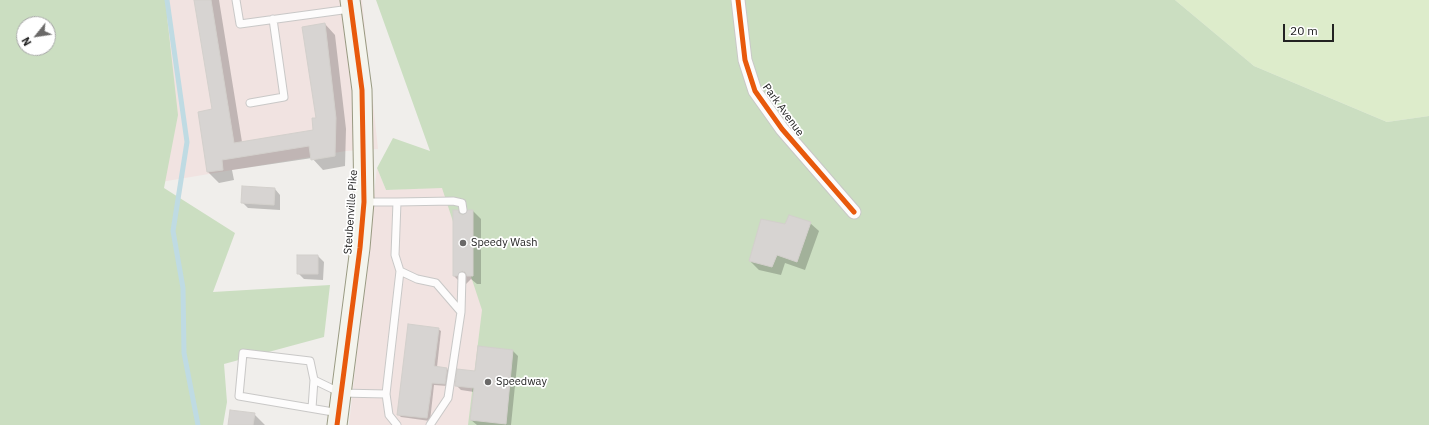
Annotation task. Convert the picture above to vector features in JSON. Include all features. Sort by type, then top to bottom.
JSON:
[{"type":"main road","name":"Steubenville Pike","points":[[338,419],[364,202],[362,90],[351,4]]},
{"type":"street","name":"Park Avenue","points":[[738,0],[745,60],[756,91],[782,129],[854,212]]},
{"type":"lane","points":[[236,0],[240,24],[351,4]]},
{"type":"lane","points":[[250,103],[284,97],[273,19]]},
{"type":"lane","points":[[364,202],[453,201],[462,204],[463,210]]},
{"type":"lane","points":[[396,202],[395,255],[400,271],[386,394],[389,415],[397,425]]},
{"type":"lane","points":[[400,271],[417,279],[436,284],[461,312]]},
{"type":"lane","points":[[430,425],[448,398],[461,312],[462,276]]},
{"type":"lane","points":[[312,408],[314,380],[310,361],[244,353],[239,396],[312,408],[338,419]]},
{"type":"lane","points":[[314,380],[341,393],[386,394]]},
{"type":"shaded area","points":[[151,0],[362,0],[378,149],[346,151],[149,184]]},
{"type":"shaded area","points":[[377,168],[386,190],[477,185],[514,425],[349,425]]},
{"type":"green space","points":[[0,0],[168,0],[167,16],[178,115],[164,188],[235,233],[213,292],[330,285],[324,337],[224,364],[227,402],[223,425],[0,425]]},
{"type":"green space","points":[[376,0],[1175,0],[1254,66],[1387,122],[1429,116],[1429,425],[468,425],[482,310],[442,188],[386,190],[377,168],[393,138],[430,151]]},
{"type":"green space","points":[[1175,0],[1429,0],[1429,116],[1387,122],[1254,66]]},
{"type":"building","points":[[194,0],[211,0],[234,143],[313,130],[312,118],[316,118],[302,27],[325,23],[336,118],[335,156],[311,160],[309,146],[222,160],[223,170],[207,172],[198,112],[212,109]]},
{"type":"building","points":[[242,186],[275,188],[274,205],[241,203]]},
{"type":"building","name":"Speedy Wash","points":[[453,210],[458,210],[459,213],[463,215],[468,210],[473,210],[473,276],[467,276],[465,272],[462,271],[457,276],[453,276]]},
{"type":"building","points":[[789,215],[811,222],[797,262],[777,255],[772,267],[749,261],[761,219],[785,224]]},
{"type":"building","points":[[297,255],[318,255],[318,274],[297,274]]},
{"type":"building","points":[[408,324],[439,328],[434,366],[447,368],[445,384],[432,383],[427,418],[397,415]]},
{"type":"building","points":[[478,346],[513,350],[506,424],[470,420],[474,388],[455,386],[457,369],[475,371]]},
{"type":"building","points":[[230,410],[255,413],[253,425],[228,425]]},
{"type":"waterway","points":[[167,0],[187,142],[173,231],[183,288],[184,353],[198,425]]},
{"type":"cycle path","points":[[337,425],[360,248],[364,202],[362,90],[350,0]]},
{"type":"cycle path","points":[[738,0],[745,60],[755,91],[782,129],[854,212]]},
{"type":"place","name":"Speedy Wash","points":[[463,243]]},
{"type":"place","name":"Speedway","points":[[488,382]]}]
